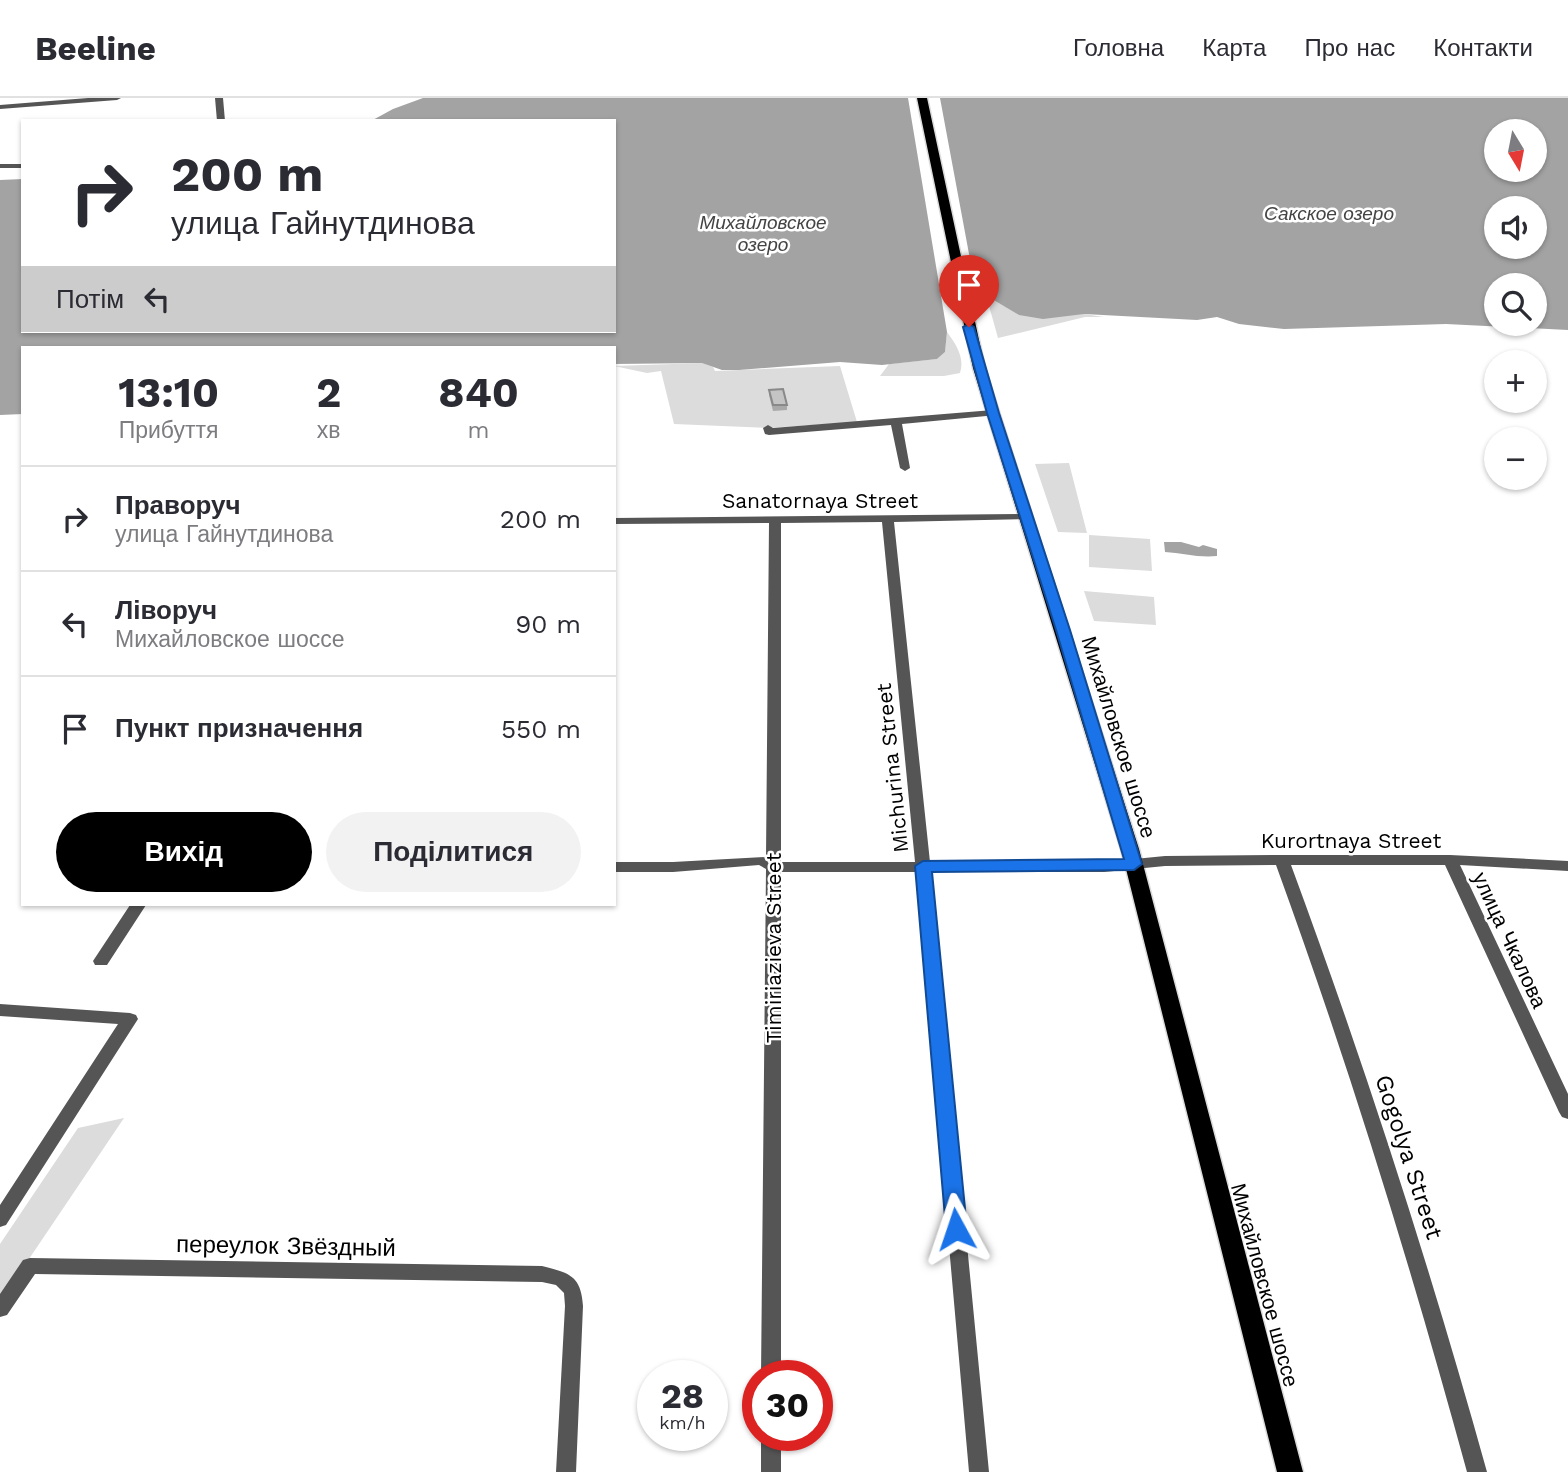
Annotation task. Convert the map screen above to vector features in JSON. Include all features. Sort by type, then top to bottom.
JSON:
[{"type":"main road","name":"Михайловское шоссе","points":[[922,98],[969,327],[993,413],[1134,864],[1290,1472]]},
{"type":"street","points":[[0,107],[44,101],[117,98]]},
{"type":"street","points":[[219,98],[221,119]]},
{"type":"street","points":[[0,166],[21,166]]},
{"type":"street","points":[[768,428],[769,432],[993,413]]},
{"type":"street","points":[[896,422],[905,468]]},
{"type":"street","name":"Sanatornaya Street","points":[[616,521],[1026,517]]},
{"type":"street","name":"Timiriazieva Street","points":[[771,1360],[775,520]]},
{"type":"street","name":"Michurina Street","points":[[888,520],[979,1472]]},
{"type":"street","name":"Kurortnaya Street","points":[[616,867],[673,867],[761,860],[773,867],[1282,860],[1450,860],[1568,866]]},
{"type":"street","name":"Gogolya Street","points":[[1282,860],[1356,1073],[1413,1249],[1477,1472]]},
{"type":"street","name":"улица Чкалова","points":[[1450,860],[1568,1112]]},
{"type":"street","points":[[101,961],[137,906]]},
{"type":"street","points":[[0,1010],[130,1019],[0,1220]]},
{"type":"street","name":"переулок Звёздный","points":[[0,1309],[30,1266],[541,1274],[562,1279],[573,1290],[574,1306],[566,1472]]},
{"type":"street","points":[[771,1451],[771,1472]]},
{"type":"shaded area","points":[[986,295],[1019,315],[1084,314],[1104,317],[1085,317],[998,338]]},
{"type":"shaded area","points":[[947,332],[960,357],[960,373],[944,376],[880,376],[889,364],[937,359],[945,352]]},
{"type":"shaded area","points":[[703,363],[713,367],[715,371],[840,366],[857,422],[768,428],[674,424],[661,371],[647,373],[616,366]]},
{"type":"shaded area","points":[[1069,463],[1087,533],[1058,532],[1035,464]]},
{"type":"shaded area","points":[[1089,535],[1150,539],[1152,571],[1089,567]]},
{"type":"shaded area","points":[[1084,591],[1154,597],[1156,625],[1094,621]]},
{"type":"shaded area","points":[[124,1118],[0,1302],[0,1244],[78,1128]]},
{"type":"water","name":"Михайловское озеро","points":[[423,98],[908,98],[947,332],[945,352],[937,359],[882,365],[840,362],[722,370],[702,363],[616,364],[616,346],[21,346],[21,414],[0,415],[0,180],[21,179],[21,333],[616,333],[616,119],[375,119]]},
{"type":"water","name":"Сакское озеро","points":[[940,98],[1568,98],[1568,330],[1547,329],[1547,273],[1484,273],[1484,326],[1446,324],[1284,329],[1239,324],[1217,317],[1197,320],[1084,314],[1043,319],[1019,315],[986,295],[972,270]]},
{"type":"water","points":[[1164,542],[1181,542],[1199,547],[1203,545],[1217,549],[1217,556],[1165,552]]},
{"type":"building","points":[[783,389],[787,405],[773,405],[769,390]]},
{"type":"route","points":[[956,1229],[923,866],[1104,867],[1134,864],[979,368],[969,327]]}]
